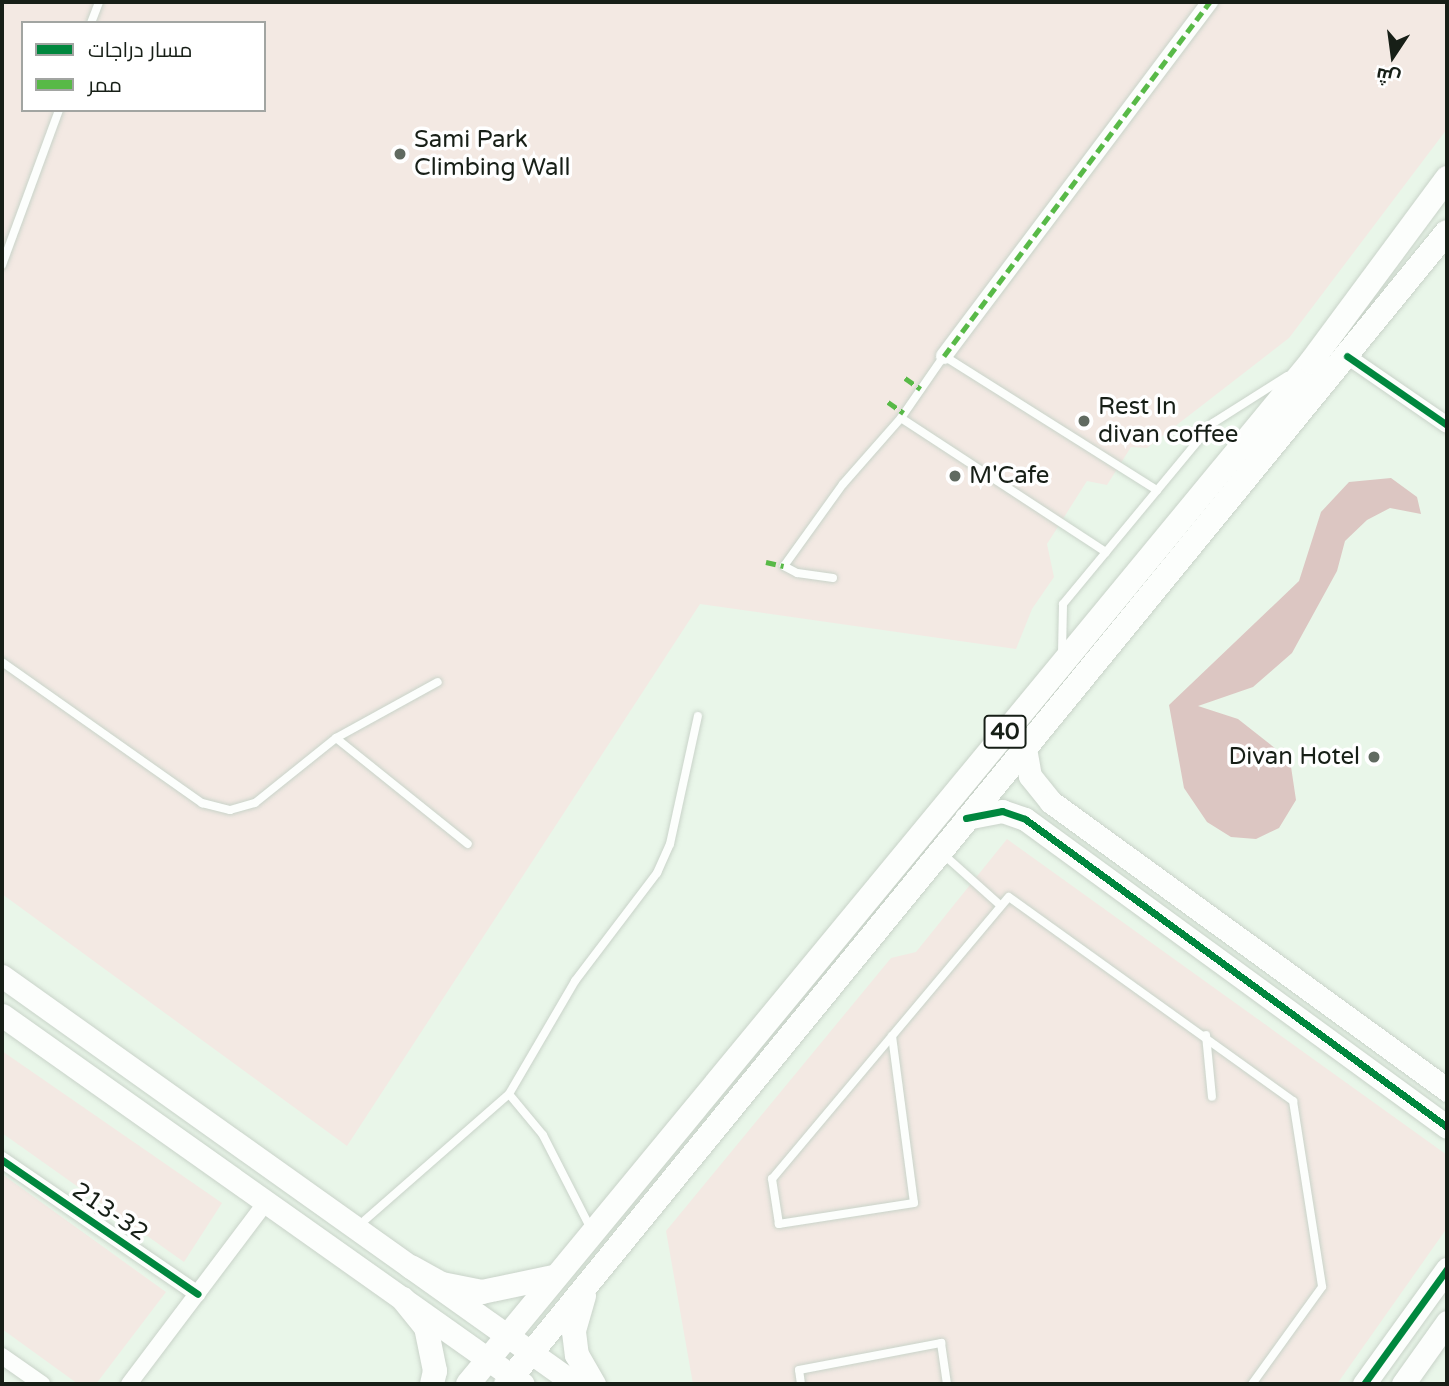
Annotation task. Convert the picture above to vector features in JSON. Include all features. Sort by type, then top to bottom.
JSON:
[{"type":"main road","name":"40","points":[[554,1277],[1311,362],[1447,178]]},
{"type":"main road","name":"40","points":[[595,1274],[1447,232]]},
{"type":"main road","points":[[1174,527],[1193,543]]},
{"type":"main road","points":[[411,1267],[442,1284],[482,1292],[554,1277]]},
{"type":"main road","points":[[514,1382],[531,1353],[595,1274]]},
{"type":"main road","points":[[594,1384],[577,1355],[574,1332],[578,1309],[595,1274]]},
{"type":"main road","points":[[467,1384],[510,1337],[554,1277]]},
{"type":"main road","points":[[403,1300],[426,1327],[435,1371],[432,1384]]},
{"type":"street","points":[[944,356],[1210,2]]},
{"type":"street","points":[[1347,356],[1447,425]]},
{"type":"street","points":[[1025,748],[1030,776],[1051,802],[1447,1090]]},
{"type":"street","points":[[1035,826],[1032,807],[1051,802]]},
{"type":"street","points":[[966,818],[1002,811],[1035,826],[1447,1127]]},
{"type":"street","points":[[2,976],[575,1384]]},
{"type":"street","points":[[2,1015],[490,1361],[514,1382]]},
{"type":"street","name":"213-32","points":[[2,1160],[198,1294]]},
{"type":"street","points":[[129,1384],[266,1202]]},
{"type":"street","points":[[1364,1384],[1447,1269]]},
{"type":"street","points":[[1403,1384],[1447,1322]]},
{"type":"street","points":[[2,1356],[42,1384]]},
{"type":"lane","points":[[92,21],[99,2]]},
{"type":"lane","points":[[2,265],[58,112]]},
{"type":"lane","points":[[833,578],[784,566],[843,484],[901,418],[944,356],[1157,490]]},
{"type":"lane","points":[[1062,664],[1063,604],[1213,423],[1311,362]]},
{"type":"lane","points":[[901,418],[1106,552]]},
{"type":"lane","points":[[2,662],[202,803],[220,809],[255,803],[336,738],[438,682]]},
{"type":"lane","points":[[365,1220],[509,1094],[575,981],[657,873],[670,844],[698,716]]},
{"type":"lane","points":[[336,738],[468,844]]},
{"type":"lane","points":[[939,851],[1001,906]]},
{"type":"lane","points":[[892,1036],[914,1203],[779,1224],[772,1179],[1001,906],[1009,897],[1206,1035],[1293,1101],[1322,1287],[1252,1384]]},
{"type":"lane","points":[[1206,1035],[1212,1097]]},
{"type":"lane","points":[[509,1094],[543,1135],[593,1231]]},
{"type":"lane","points":[[801,1384],[799,1370],[940,1343],[947,1384]]},
{"type":"shaded area","points":[[2,2],[1447,2],[1447,129],[1289,338],[1147,448],[1131,447],[1107,485],[1087,481],[1047,544],[1054,577],[1032,609],[1016,649],[700,604],[347,1146],[2,894]]},
{"type":"shaded area","points":[[1391,478],[1417,497],[1421,514],[1390,508],[1367,520],[1345,541],[1337,571],[1292,653],[1253,687],[1198,706],[1238,719],[1290,760],[1296,800],[1279,828],[1256,839],[1231,837],[1207,822],[1184,788],[1169,705],[1299,581],[1321,512],[1349,482]]},
{"type":"shaded area","points":[[1007,839],[1447,1155],[1447,1228],[1337,1384],[693,1384],[666,1231],[891,958],[916,952]]},
{"type":"shaded area","points":[[2,1051],[222,1203],[184,1262],[2,1133]]},
{"type":"shaded area","points":[[2,1174],[166,1292],[96,1384],[78,1384],[2,1329]]},
{"type":"marked path","points":[[944,356],[1210,2]]},
{"type":"marked path","points":[[905,378],[921,389]]},
{"type":"marked path","points":[[888,402],[904,413]]},
{"type":"marked path","points":[[766,562],[784,566]]},
{"type":"cycle path","points":[[1347,356],[1447,425]]},
{"type":"cycle path","points":[[966,818],[1002,811],[1025,819],[1447,1127]]},
{"type":"cycle path","points":[[2,1160],[198,1294]]},
{"type":"cycle path","points":[[1364,1384],[1447,1269]]},
{"type":"place","name":"Sami Park Climbing Wall","points":[[400,154]]},
{"type":"place","name":"Rest In divan coffee","points":[[1084,421]]},
{"type":"place","name":"M'Cafe","points":[[955,476]]},
{"type":"place","name":"Divan Hotel","points":[[1374,757]]}]
